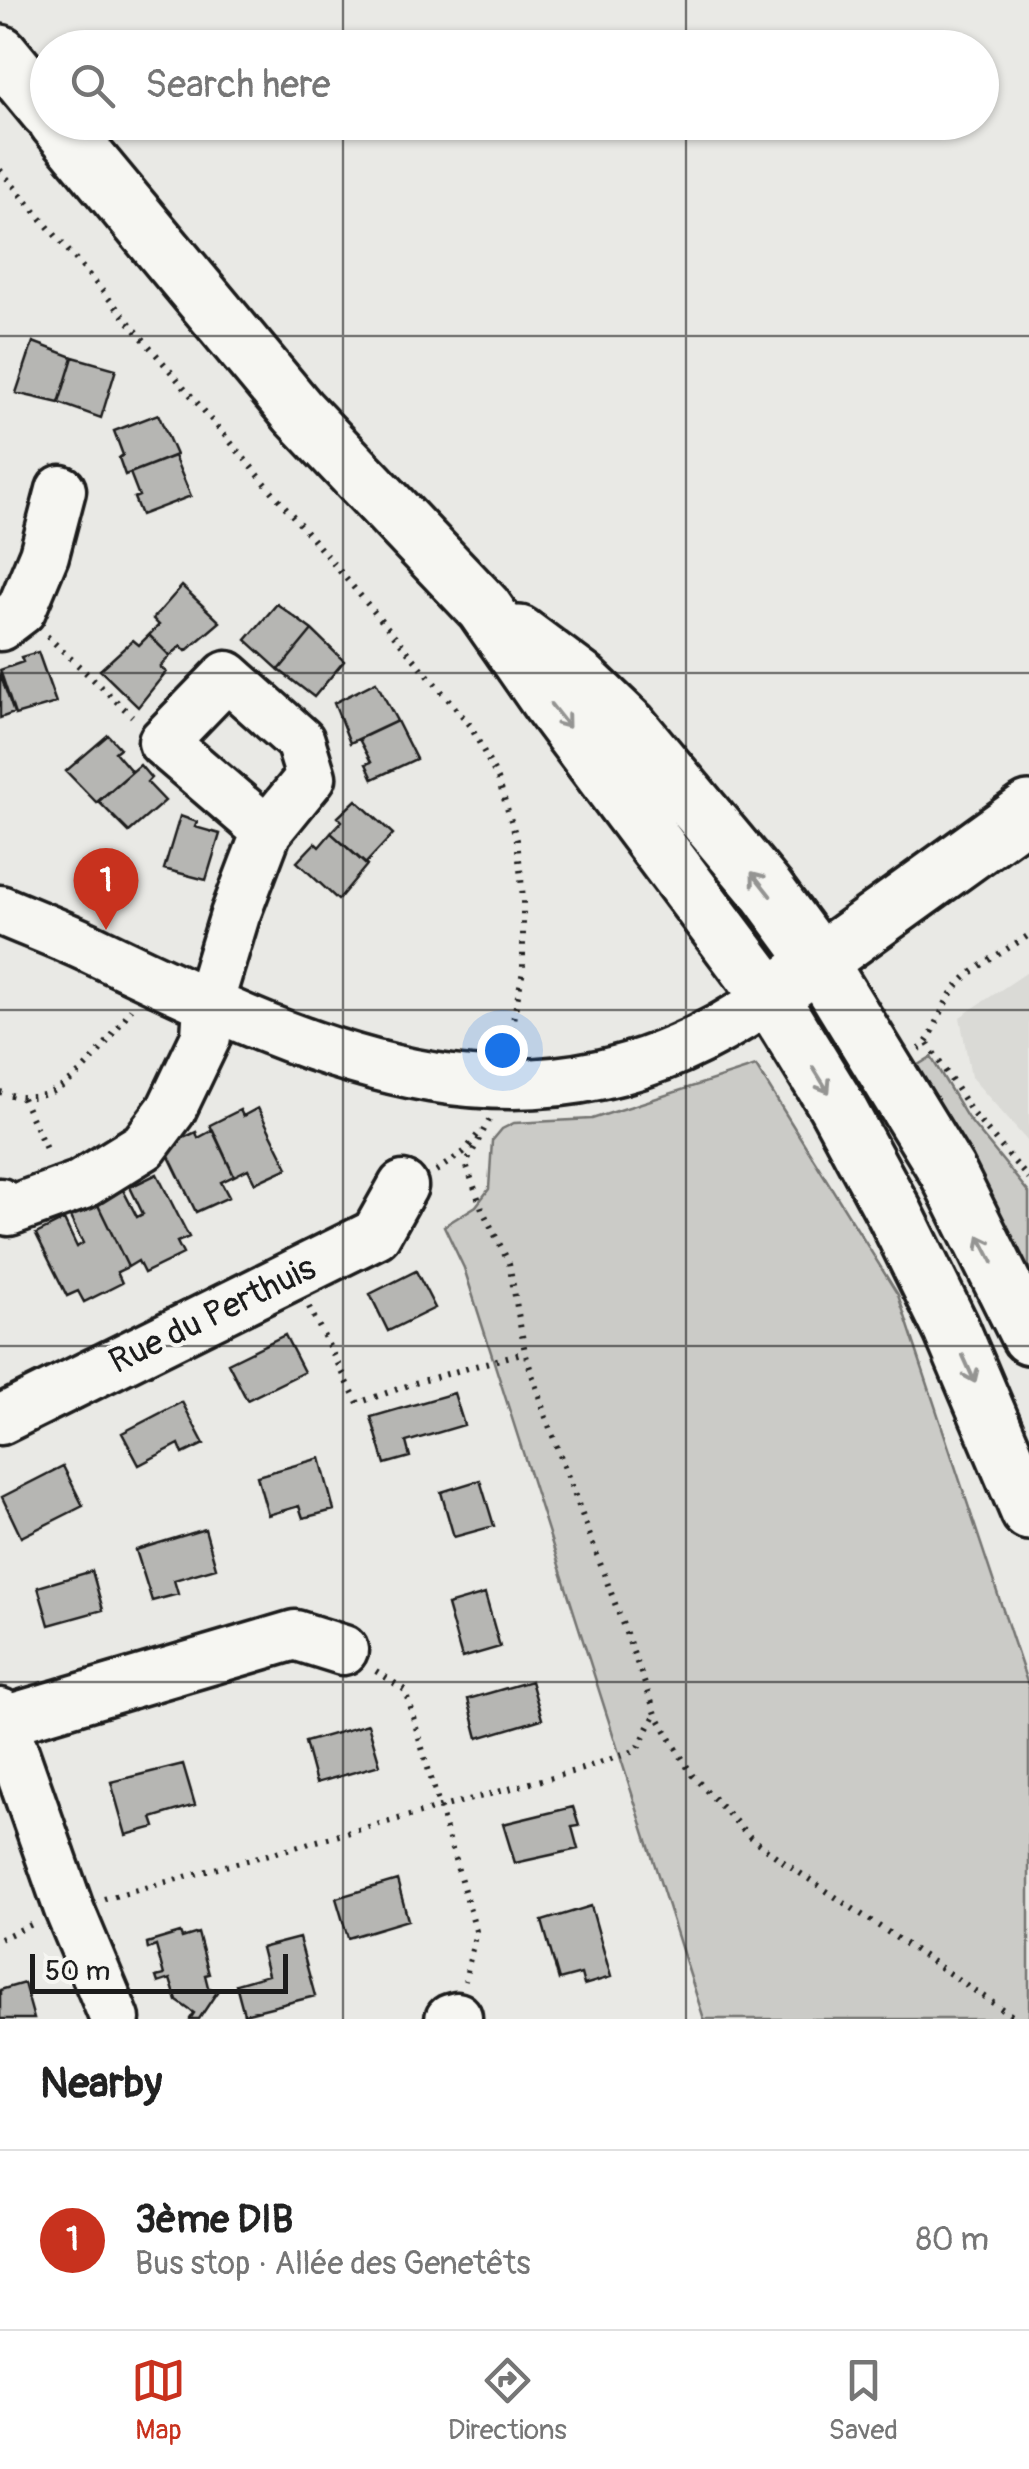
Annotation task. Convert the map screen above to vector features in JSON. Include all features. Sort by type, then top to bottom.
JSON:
[{"type":"main road","points":[[0,53],[30,89]]},
{"type":"main road","points":[[72,140],[298,412],[484,608],[550,704],[770,997],[835,1103],[895,1214],[951,1328],[1029,1512]]},
{"type":"main road","points":[[484,608],[582,681],[630,727],[767,891],[819,962],[947,1171],[1029,1336]]},
{"type":"main road","points":[[770,997],[1029,810]]},
{"type":"street","points":[[11,618],[44,555],[61,490]]},
{"type":"street","points":[[0,1203],[9,1211],[81,1185],[144,1146],[171,1110],[206,1037],[208,1004],[266,831],[311,776],[300,742],[227,676],[164,742],[266,831]]},
{"type":"street","points":[[0,910],[208,1004],[322,1050],[397,1072],[456,1081],[526,1084],[604,1075],[677,1051],[734,1022],[770,997]]},
{"type":"street","name":"Rue du Perthuis","points":[[0,1420],[376,1234],[403,1186]]},
{"type":"street","points":[[116,2019],[69,1909],[1,1719],[296,1635],[343,1650]]},
{"type":"path","points":[[0,170],[470,725],[498,778],[517,840],[523,898],[522,971],[507,1051]]},
{"type":"path","points":[[11,618],[164,742]]},
{"type":"path","points":[[1029,936],[984,962],[958,986],[942,1006],[928,1044],[973,1114],[1029,1179]]},
{"type":"path","points":[[0,1092],[22,1097],[54,1090],[90,1064],[132,1007]]},
{"type":"path","points":[[22,1097],[47,1151]]},
{"type":"path","points":[[403,1186],[444,1167],[464,1152],[490,1118],[466,1164],[482,1209],[509,1263],[525,1352],[656,1714],[692,1775],[750,1837],[870,1923],[1017,2019]]},
{"type":"path","points":[[293,1275],[358,1403],[415,1382],[525,1352]]},
{"type":"path","points":[[343,1650],[405,1690],[441,1805],[476,1931],[454,2018]]},
{"type":"path","points":[[0,1938],[69,1909],[582,1769],[637,1750],[656,1714]]},
{"type":"shaded area","points":[[1029,971],[1029,1143],[971,1077],[960,1017]]},
{"type":"shaded area","points":[[931,1057],[967,1117],[1029,1193],[1029,1289],[910,1070]]},
{"type":"shaded area","points":[[756,1066],[898,1295],[1029,1688],[1029,2019],[704,2019],[464,1268],[444,1226],[476,1206],[489,1189],[492,1141],[502,1129],[514,1123],[592,1119]]},
{"type":"building","points":[[33,342],[73,357],[59,403],[16,393]]},
{"type":"building","points":[[73,357],[116,369],[101,418],[59,403]]},
{"type":"building","points":[[158,414],[176,455],[125,475],[114,431]]},
{"type":"building","points":[[174,456],[191,496],[141,515],[130,473]]},
{"type":"building","points":[[182,586],[220,622],[186,651],[181,646],[170,656],[149,635],[159,625],[153,619]]},
{"type":"building","points":[[277,604],[312,630],[279,670],[246,640]]},
{"type":"building","points":[[312,630],[344,661],[314,697],[279,670]]},
{"type":"building","points":[[149,635],[170,656],[160,667],[166,672],[138,707],[100,670],[133,640],[139,645]]},
{"type":"building","points":[[38,652],[56,703],[15,715],[0,670]]},
{"type":"building","points":[[0,674],[14,713],[0,718]]},
{"type":"building","points":[[376,682],[397,721],[350,743],[334,703]]},
{"type":"building","points":[[397,721],[416,759],[373,779],[366,764],[371,762],[359,739]]},
{"type":"building","points":[[108,735],[120,748],[115,752],[132,772],[97,803],[66,771]]},
{"type":"building","points":[[140,765],[151,778],[147,782],[165,801],[129,832],[98,801]]},
{"type":"building","points":[[356,800],[393,834],[365,864],[331,833],[342,821],[338,817]]},
{"type":"building","points":[[180,816],[197,822],[195,827],[220,834],[206,880],[164,869]]},
{"type":"building","points":[[331,833],[367,865],[338,900],[297,862]]},
{"type":"building","points":[[258,1108],[288,1168],[255,1183],[248,1169],[234,1176],[210,1125],[240,1110],[243,1116]]},
{"type":"building","points":[[213,1130],[234,1176],[221,1182],[229,1197],[196,1212],[162,1142],[196,1132],[198,1138]]},
{"type":"building","points":[[157,1174],[189,1237],[177,1242],[183,1254],[144,1273],[138,1261],[128,1267],[97,1203],[123,1190],[137,1217],[143,1214],[130,1187]]},
{"type":"building","points":[[97,1203],[128,1267],[117,1272],[122,1283],[84,1302],[78,1291],[67,1296],[36,1234],[64,1220],[77,1247],[83,1243],[70,1217]]},
{"type":"building","points":[[416,1271],[435,1308],[388,1331],[370,1294]]},
{"type":"building","points":[[285,1335],[304,1372],[247,1400],[228,1363]]},
{"type":"building","points":[[454,1393],[464,1425],[406,1442],[410,1457],[385,1464],[371,1417]]},
{"type":"building","points":[[182,1402],[204,1444],[183,1454],[179,1444],[139,1465],[122,1433]]},
{"type":"building","points":[[320,1458],[334,1510],[303,1518],[299,1506],[268,1515],[257,1476]]},
{"type":"building","points":[[63,1466],[83,1506],[21,1537],[2,1497]]},
{"type":"building","points":[[480,1480],[494,1526],[454,1537],[441,1492]]},
{"type":"building","points":[[205,1529],[216,1568],[174,1580],[178,1594],[152,1601],[136,1550]]},
{"type":"building","points":[[92,1571],[103,1610],[49,1625],[38,1587]]},
{"type":"building","points":[[485,1594],[500,1647],[462,1658],[447,1605]]},
{"type":"building","points":[[531,1681],[542,1719],[478,1738],[468,1699]]},
{"type":"building","points":[[368,1724],[380,1765],[316,1783],[305,1742]]},
{"type":"building","points":[[183,1764],[195,1805],[152,1818],[155,1827],[126,1835],[111,1782]]},
{"type":"building","points":[[573,1807],[579,1826],[572,1827],[578,1849],[515,1863],[503,1824]]},
{"type":"building","points":[[397,1880],[408,1920],[348,1938],[336,1898]]},
{"type":"building","points":[[591,1906],[611,1977],[584,1985],[581,1974],[559,1980],[542,1921]]},
{"type":"building","points":[[180,1933],[182,1938],[198,1933],[209,1974],[205,1975],[208,1987],[217,1992],[199,2019],[190,2019],[194,2013],[177,2001],[170,1979],[158,1983],[156,1977],[164,1975],[156,1946],[148,1949],[147,1943]]},
{"type":"building","points":[[299,1938],[315,1996],[244,2014],[236,1984],[268,1975],[261,1948]]},
{"type":"building","points":[[24,1983],[34,2019],[0,2019],[0,1990]]},
{"type":"place","name":"3ème DIB","points":[[106,930]]}]
